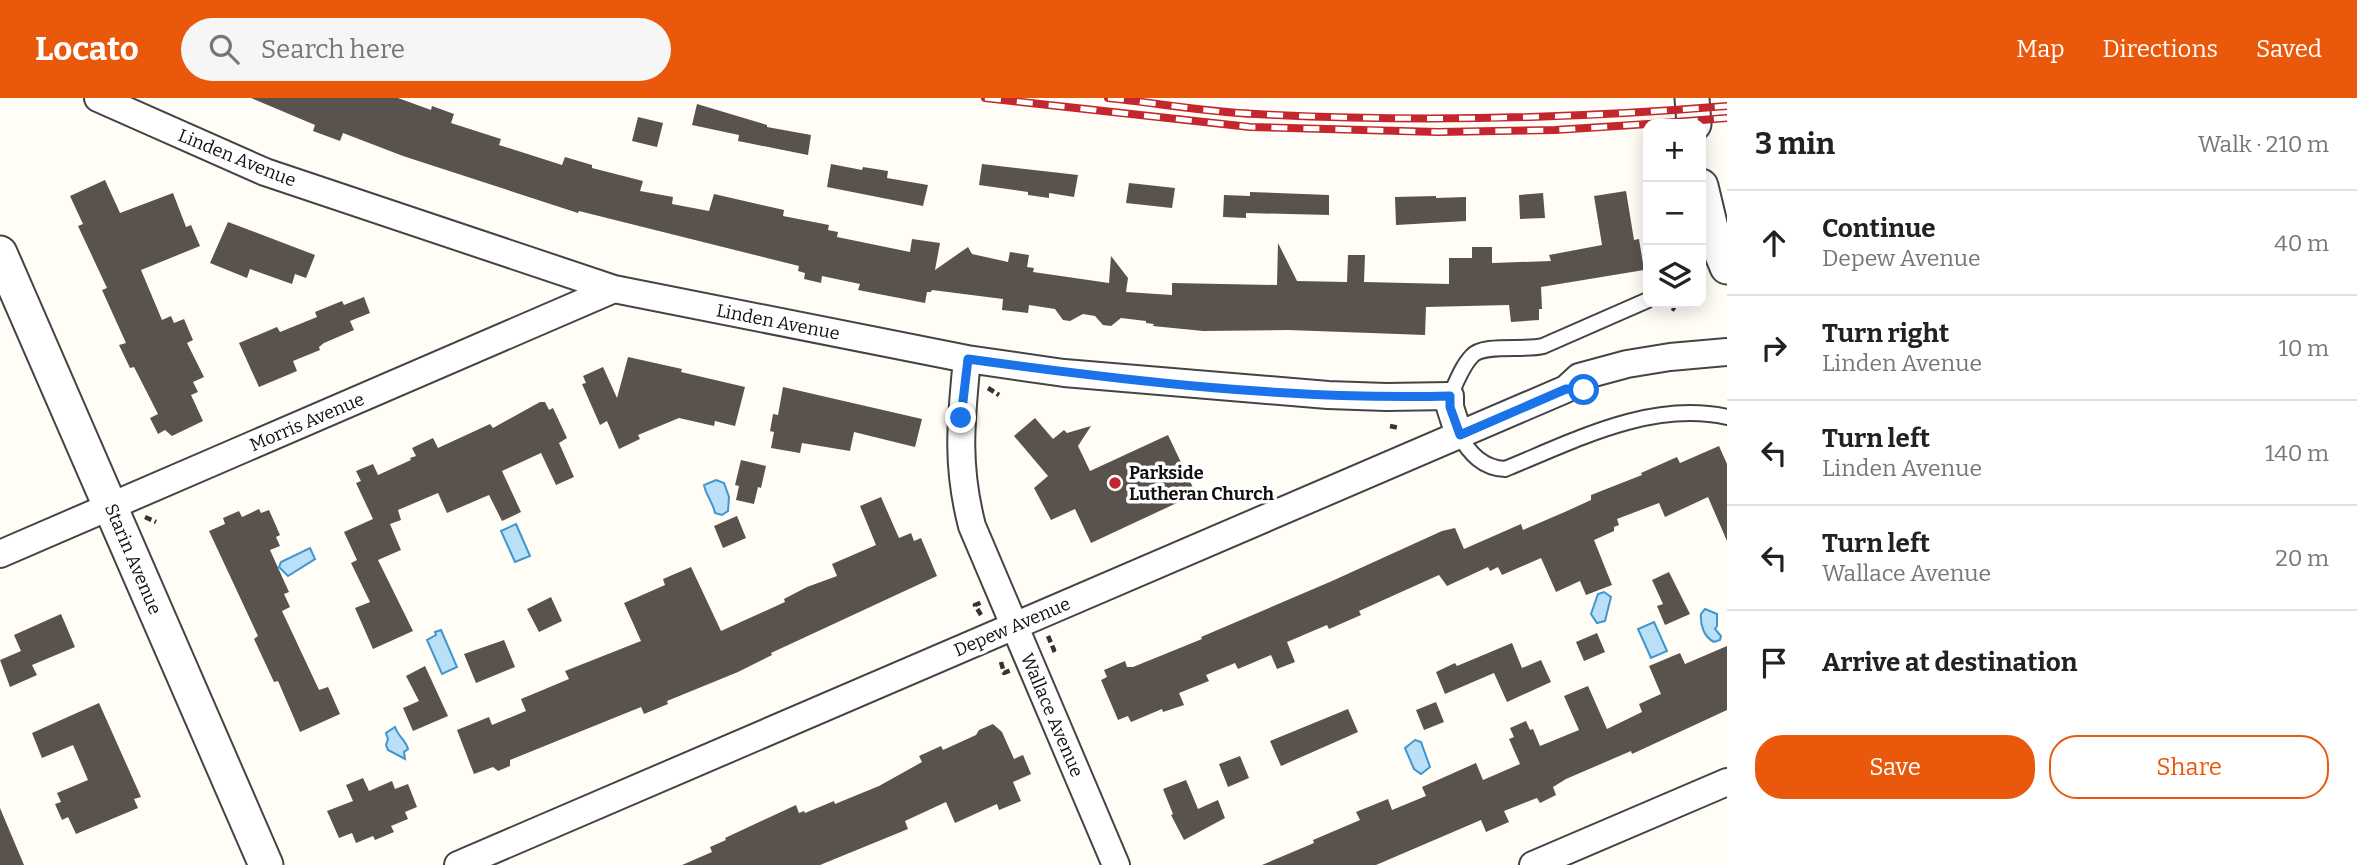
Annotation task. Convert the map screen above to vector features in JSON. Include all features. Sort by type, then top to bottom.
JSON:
[{"type":"street","name":"Linden Avenue","points":[[98,98],[265,172],[614,289],[968,359],[1064,373],[1259,391],[1386,397],[1450,396]]},
{"type":"street","points":[[1692,98],[1694,119]]},
{"type":"street","points":[[1706,207],[1711,228],[1727,267]]},
{"type":"street","name":"Starin Avenue","points":[[0,253],[266,865]]},
{"type":"street","name":"Morris Avenue","points":[[0,554],[614,289]]},
{"type":"street","name":"Depew Avenue","points":[[458,865],[1566,389],[1579,377],[1627,363],[1670,356],[1727,352]]},
{"type":"street","name":"Wallace Avenue","points":[[968,359],[961,418],[963,491],[972,526],[1116,865]]},
{"type":"street","name":"Depew Avenue","points":[[1566,389],[1584,390],[1637,377],[1727,369]]},
{"type":"street","points":[[1450,396],[1450,407],[1460,435]]},
{"type":"street","points":[[1533,865],[1727,782]]},
{"type":"lane","points":[[1450,396],[1471,356],[1478,351],[1524,350],[1543,346],[1643,302]]},
{"type":"lane","points":[[1460,435],[1468,450],[1479,460],[1492,468],[1505,469],[1603,429],[1638,420],[1682,414],[1727,417]]},
{"type":"path","points":[[988,388],[999,395]]},
{"type":"path","points":[[1390,426],[1399,428]]},
{"type":"path","points":[[145,517],[156,522]]},
{"type":"path","points":[[975,605],[983,617]]},
{"type":"path","points":[[1048,636],[1054,650]]},
{"type":"path","points":[[1000,656],[1004,673]]},
{"type":"water","points":[[716,480],[724,483],[729,497],[728,511],[722,515],[715,513],[704,485]]},
{"type":"water","points":[[516,524],[530,556],[515,562],[501,531]]},
{"type":"water","points":[[310,548],[315,559],[288,576],[279,567],[281,562]]},
{"type":"water","points":[[1604,592],[1611,597],[1605,621],[1597,623],[1591,614],[1598,594]]},
{"type":"water","points":[[1705,609],[1717,614],[1715,629],[1721,636],[1720,640],[1714,642],[1703,630],[1701,614]]},
{"type":"water","points":[[1654,622],[1667,651],[1651,658],[1638,629]]},
{"type":"water","points":[[441,630],[457,667],[442,674],[427,640]]},
{"type":"water","points":[[395,727],[408,749],[404,752],[405,759],[388,750],[386,745],[386,733]]},
{"type":"water","points":[[1415,740],[1421,742],[1430,767],[1421,774],[1414,769],[1405,748]]},
{"type":"building","points":[[251,98],[398,98],[431,110],[432,106],[454,114],[451,123],[501,139],[499,145],[562,165],[565,157],[592,165],[592,168],[643,181],[640,191],[673,197],[672,204],[709,211],[714,194],[784,210],[783,216],[829,225],[828,230],[838,232],[837,237],[910,252],[912,239],[940,243],[935,270],[968,247],[972,254],[1008,262],[1010,252],[1029,255],[1027,267],[1034,268],[1033,272],[1109,283],[1111,256],[1128,278],[1126,292],[1172,295],[1172,283],[1277,285],[1278,243],[1297,281],[1347,282],[1348,255],[1365,255],[1364,282],[1449,284],[1449,258],[1472,258],[1472,247],[1492,247],[1492,263],[1551,261],[1549,255],[1602,245],[1594,196],[1626,191],[1634,240],[1639,239],[1643,270],[1541,287],[1542,309],[1539,309],[1539,320],[1511,322],[1509,305],[1426,307],[1425,335],[1288,330],[1203,331],[1153,326],[1154,324],[1146,321],[1121,318],[1111,326],[1103,325],[1095,316],[1083,314],[1070,321],[1063,320],[1055,309],[1029,305],[1028,313],[1002,310],[1003,299],[932,290],[927,292],[925,303],[858,290],[860,284],[822,276],[821,283],[804,279],[805,273],[798,271],[799,266],[579,211],[578,213],[403,156],[343,133],[340,141],[313,131],[315,125]]},
{"type":"building","points":[[697,104],[767,127],[811,135],[808,155],[738,141],[739,135],[692,125]]},
{"type":"building","points":[[638,117],[663,123],[657,147],[632,141]]},
{"type":"building","points":[[831,164],[862,170],[863,167],[888,171],[887,178],[928,185],[923,206],[827,187]]},
{"type":"building","points":[[982,164],[1078,175],[1074,197],[1049,193],[1049,198],[979,185]]},
{"type":"building","points":[[105,180],[120,213],[173,193],[186,227],[191,225],[200,246],[141,270],[162,320],[171,316],[174,323],[184,319],[193,340],[187,343],[204,377],[193,382],[198,392],[191,395],[203,421],[172,436],[165,430],[158,434],[150,418],[158,414],[134,367],[130,368],[119,345],[126,343],[102,290],[107,288],[78,226],[83,224],[70,196]]},
{"type":"building","points":[[1129,183],[1175,188],[1172,208],[1126,203]]},
{"type":"building","points":[[1250,192],[1329,195],[1329,215],[1246,213],[1246,218],[1223,217],[1224,195],[1250,196]]},
{"type":"building","points":[[1543,193],[1545,218],[1520,219],[1519,195]]},
{"type":"building","points":[[1395,197],[1466,197],[1466,221],[1396,225]]},
{"type":"building","points":[[228,222],[315,255],[306,278],[295,274],[292,284],[250,269],[247,278],[210,263]]},
{"type":"building","points":[[364,297],[370,313],[350,321],[354,330],[324,343],[319,347],[320,350],[293,361],[297,371],[259,387],[239,343],[277,327],[280,332],[317,317],[315,312],[342,301],[344,305]]},
{"type":"building","points":[[628,357],[745,387],[735,426],[715,421],[714,426],[679,418],[638,435],[640,439],[619,449],[607,421],[600,425],[582,384],[586,383],[583,376],[603,367],[617,398]]},
{"type":"building","points":[[783,387],[922,419],[915,447],[854,432],[850,451],[802,443],[800,453],[771,448],[773,414],[778,415]]},
{"type":"building","points":[[540,402],[545,402],[549,410],[553,408],[567,438],[559,443],[574,477],[556,485],[541,453],[502,471],[521,512],[502,521],[489,495],[447,513],[438,493],[398,510],[401,520],[390,524],[401,550],[378,560],[413,631],[373,649],[355,608],[370,602],[351,563],[357,560],[344,532],[373,519],[356,483],[361,481],[356,471],[373,464],[378,475],[411,460],[410,458],[416,456],[412,448],[433,438],[438,448],[490,424],[493,428]]},
{"type":"building","name":"Parkside Lutheran Church","points":[[1035,418],[1053,439],[1064,430],[1067,433],[1091,426],[1078,446],[1090,471],[1168,435],[1196,494],[1091,543],[1075,509],[1051,520],[1034,488],[1048,476],[1014,436]]},
{"type":"building","points":[[1719,446],[1727,464],[1727,541],[1708,497],[1665,517],[1659,503],[1617,519],[1619,525],[1614,527],[1614,531],[1594,540],[1612,585],[1586,595],[1580,581],[1556,592],[1541,558],[1502,575],[1498,567],[1490,571],[1488,567],[1447,586],[1439,575],[1359,611],[1361,615],[1329,629],[1327,625],[1287,642],[1295,662],[1277,669],[1271,655],[1238,669],[1235,663],[1206,675],[1209,681],[1179,693],[1184,705],[1163,712],[1162,709],[1131,722],[1128,716],[1118,720],[1101,680],[1107,677],[1104,670],[1125,661],[1127,667],[1133,667],[1202,639],[1201,637],[1442,531],[1455,528],[1464,549],[1521,524],[1523,530],[1567,511],[1591,500],[1591,495],[1642,475],[1641,473],[1677,457],[1680,463]]},
{"type":"building","points":[[741,460],[766,466],[754,504],[736,500],[739,486],[735,485]]},
{"type":"building","points":[[881,497],[899,538],[911,533],[914,541],[921,538],[937,576],[771,653],[772,655],[738,672],[667,701],[668,704],[644,714],[641,707],[510,760],[510,766],[498,771],[493,767],[474,774],[457,730],[489,717],[492,725],[526,711],[521,699],[569,679],[565,671],[641,641],[624,603],[665,585],[663,579],[691,567],[721,631],[785,602],[784,599],[807,587],[837,576],[832,564],[876,545],[860,506]]},
{"type":"building","points":[[259,509],[261,513],[269,510],[280,535],[276,537],[280,546],[270,550],[289,592],[284,594],[290,607],[282,611],[319,690],[328,687],[340,714],[300,732],[278,681],[274,682],[254,639],[258,636],[209,531],[225,524],[223,518],[239,511],[242,517]]},
{"type":"building","points":[[737,516],[746,538],[723,548],[714,526]]},
{"type":"building","points":[[1669,572],[1690,614],[1665,625],[1657,606],[1663,604],[1652,580]]},
{"type":"building","points":[[551,597],[562,621],[539,632],[527,609]]},
{"type":"building","points":[[61,614],[75,647],[32,665],[37,675],[10,687],[0,660],[21,651],[14,635]]},
{"type":"building","points":[[1597,633],[1605,652],[1584,661],[1576,642]]},
{"type":"building","points":[[504,640],[515,667],[476,683],[464,654]]},
{"type":"building","points":[[1512,643],[1522,668],[1541,660],[1551,682],[1507,702],[1494,673],[1445,694],[1436,672]]},
{"type":"building","points":[[1727,646],[1727,710],[1632,754],[1631,751],[1566,779],[1553,787],[1556,795],[1540,803],[1537,798],[1504,811],[1509,822],[1486,832],[1481,820],[1376,865],[1262,865],[1360,820],[1356,812],[1388,799],[1392,810],[1426,796],[1422,787],[1476,763],[1483,780],[1520,764],[1509,739],[1514,737],[1510,728],[1526,721],[1530,730],[1533,729],[1540,746],[1579,730],[1564,696],[1588,686],[1607,729],[1642,712],[1639,704],[1661,694],[1649,666],[1680,653],[1685,664]]},
{"type":"building","points":[[425,666],[448,716],[413,731],[403,708],[419,701],[406,676]]},
{"type":"building","points":[[1436,702],[1444,722],[1424,730],[1416,710]]},
{"type":"building","points":[[99,703],[141,797],[134,799],[138,808],[76,834],[68,817],[62,820],[55,804],[61,802],[57,793],[88,780],[73,745],[42,758],[32,733]]},
{"type":"building","points":[[1348,709],[1358,732],[1281,766],[1270,741]]},
{"type":"building","points":[[993,724],[1002,732],[1014,759],[1023,755],[1031,774],[1013,782],[1021,801],[999,810],[997,804],[955,823],[946,802],[905,821],[908,829],[820,865],[682,865],[712,852],[710,847],[726,840],[725,838],[796,805],[799,813],[805,813],[879,786],[922,762],[919,756],[941,746],[943,750]]},
{"type":"building","points":[[1240,756],[1249,778],[1228,787],[1219,764]]},
{"type":"building","points":[[363,778],[369,791],[392,781],[395,789],[408,784],[417,807],[405,812],[408,819],[391,826],[394,832],[375,840],[373,836],[356,843],[352,833],[339,838],[327,811],[353,801],[346,785]]},
{"type":"building","points":[[1186,780],[1198,809],[1218,800],[1225,818],[1184,840],[1171,815],[1173,814],[1163,789]]},
{"type":"building","points":[[0,808],[24,865],[0,865]]},
{"type":"railway","points":[[985,98],[1250,127],[1438,132],[1555,130],[1643,124]]},
{"type":"railway","points":[[1108,98],[1238,113],[1374,118],[1609,114],[1727,106]]},
{"type":"railway","points":[[1706,120],[1727,118]]},
{"type":"place","name":"Parkside Lutheran Church","points":[[1115,483]]},
{"type":"route","points":[[961,418],[968,359],[1064,373],[1259,391],[1386,397],[1450,396],[1450,407],[1460,435],[1566,389],[1584,390]]}]
